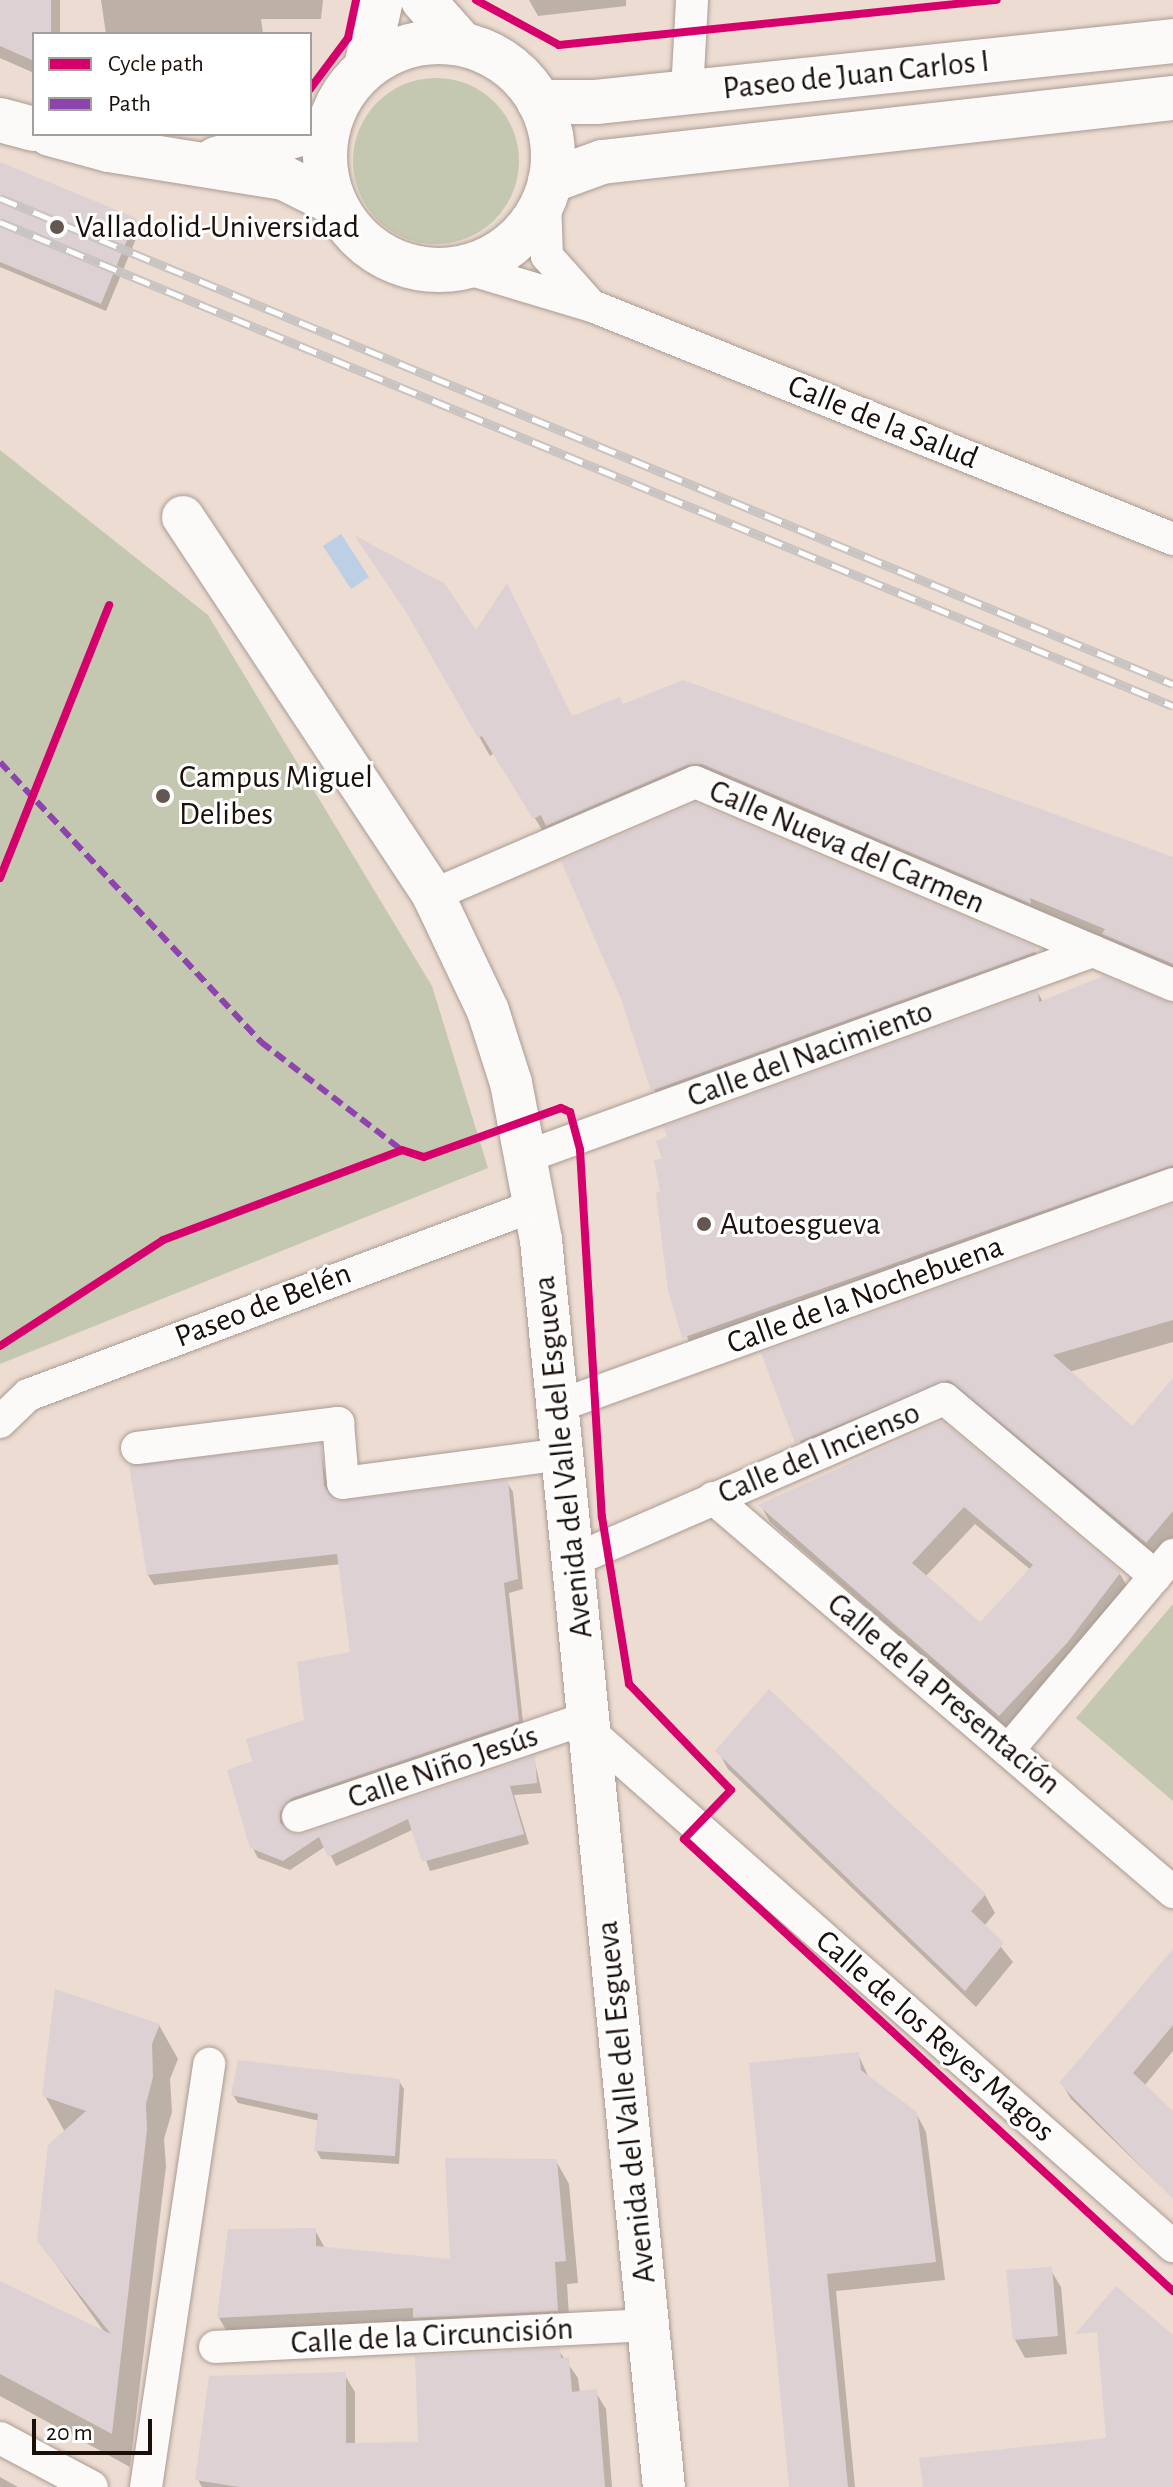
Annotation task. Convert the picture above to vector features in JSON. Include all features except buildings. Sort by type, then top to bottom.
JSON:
[{"type":"main road","points":[[366,67],[381,0]]},
{"type":"main road","points":[[423,0],[461,43],[507,64],[539,102],[552,141],[547,190],[524,234],[506,249],[465,268],[420,269],[377,253],[345,222],[334,203],[314,125],[366,67],[401,47],[461,43]]},
{"type":"main road","name":"Paseo de Juan Carlos I","points":[[539,102],[687,93],[1173,41]]},
{"type":"main road","name":"Paseo de Juan Carlos I","points":[[547,190],[602,162],[1173,98]]},
{"type":"main road","points":[[0,120],[32,128]]},
{"type":"main road","points":[[57,136],[109,150],[284,178],[334,203]]},
{"type":"main road","points":[[198,163],[247,154],[289,136]]},
{"type":"street","points":[[687,93],[692,0]]},
{"type":"street","name":"Calle de la Salud","points":[[547,190],[547,256],[564,281],[592,306]]},
{"type":"street","name":"Calle de la Salud","points":[[465,268],[592,306],[1173,539]]},
{"type":"street","name":"Avenida del Valle del Esgueva","points":[[183,517],[433,895],[498,1036],[528,1156],[536,1205],[574,1560],[664,2487]]},
{"type":"street","name":"Calle Nueva del Carmen","points":[[433,895],[695,782],[1173,985]]},
{"type":"street","name":"Calle del Nacimiento","points":[[528,1156],[1093,951]]},
{"type":"street","name":"Calle de la Nochebuena","points":[[558,1406],[1173,1184]]},
{"type":"street","name":"Paseo de Belén","points":[[0,1422],[28,1395],[536,1205]]},
{"type":"street","name":"Calle del Incienso","points":[[574,1560],[945,1399],[1164,1565]]},
{"type":"street","points":[[137,1448],[338,1423],[343,1483],[562,1454]]},
{"type":"street","name":"Calle de la Presentación","points":[[713,1498],[1010,1748],[1173,1892]]},
{"type":"street","points":[[1010,1748],[1164,1565]]},
{"type":"street","name":"Calle Niño Jesús","points":[[298,1816],[589,1724]]},
{"type":"street","name":"Calle de los Reyes Magos","points":[[589,1724],[1173,2246]]},
{"type":"street","points":[[146,2487],[209,2064]]},
{"type":"street","name":"Calle de la Circuncisión","points":[[215,2347],[648,2325]]},
{"type":"street","points":[[0,2438],[92,2487]]},
{"type":"green space","points":[[436,78],[468,84],[495,102],[513,129],[519,161],[513,193],[495,220],[468,238],[436,244],[404,238],[377,220],[359,193],[353,161],[359,129],[377,102],[404,84]]},
{"type":"green space","name":"Campus Miguel Delibes","points":[[0,450],[208,615],[432,986],[488,1168],[0,1364]]},
{"type":"green space","points":[[1173,1604],[1173,1801],[1076,1718]]},
{"type":"water","points":[[341,534],[369,577],[351,589],[323,546]]},
{"type":"railway","points":[[0,198],[1173,684]]},
{"type":"railway","points":[[0,222],[1173,706]]},
{"type":"marked path","points":[[0,762],[261,1042],[402,1150]]},
{"type":"cycle path","points":[[312,86],[348,38],[356,0]]},
{"type":"cycle path","points":[[476,0],[559,45],[997,0]]},
{"type":"cycle path","points":[[0,878],[109,605]]},
{"type":"cycle path","points":[[0,1346],[163,1240],[402,1150],[424,1157],[561,1108],[570,1112],[580,1150],[602,1517],[629,1684],[731,1790],[684,1839],[1173,2291]]},
{"type":"place","name":"Valladolid-Universidad","points":[[57,227]]},
{"type":"place","name":"Campus Miguel Delibes","points":[[163,796]]},
{"type":"place","name":"Autoesgueva","points":[[704,1224]]}]
